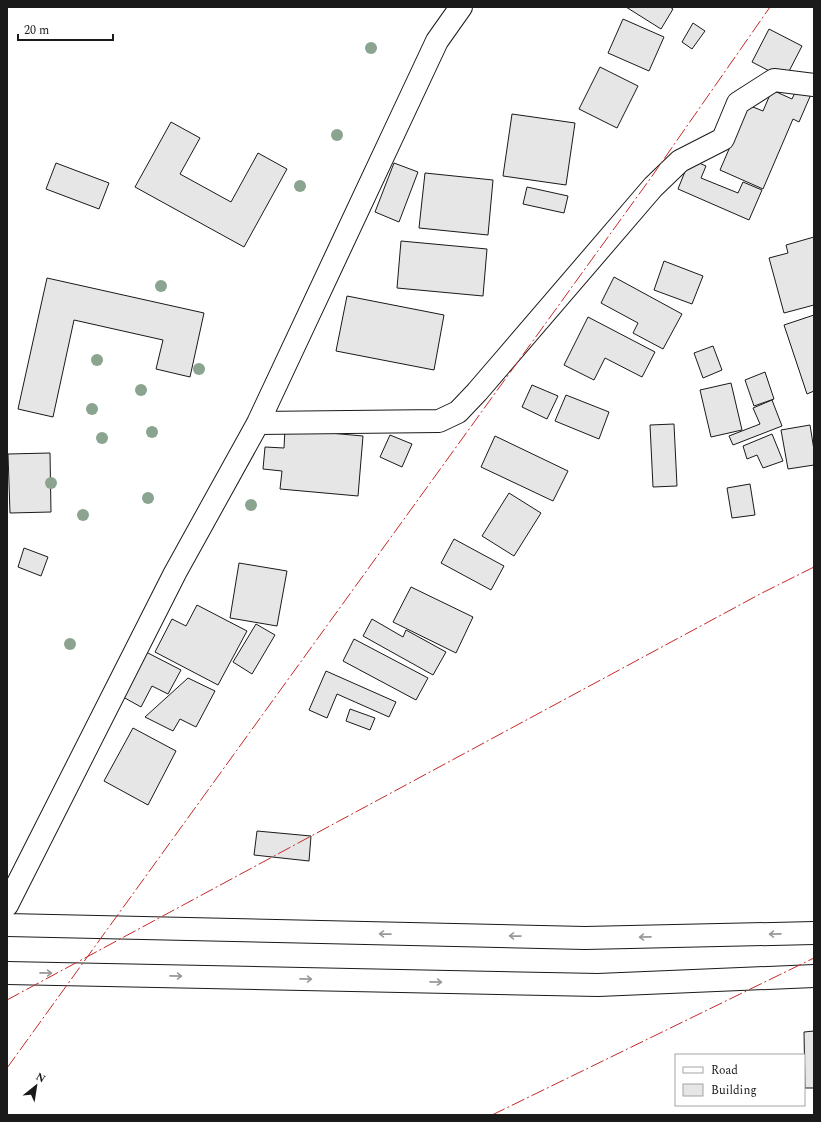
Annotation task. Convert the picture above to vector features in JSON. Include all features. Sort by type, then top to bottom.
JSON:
[{"type":"street","points":[[7,905],[175,573],[258,423],[437,41],[461,7]]},
{"type":"street","points":[[258,423],[439,422],[458,412],[477,392],[653,187],[680,161],[723,139],[738,103],[774,80],[814,85]]},
{"type":"street","points":[[7,925],[585,938],[814,933]]},
{"type":"street","points":[[7,973],[598,985],[814,976]]},
{"type":"building","points":[[626,7],[670,7],[673,9],[661,29]]},
{"type":"building","points":[[623,19],[664,37],[649,71],[608,53]]},
{"type":"building","points":[[693,23],[705,31],[692,49],[682,42]]},
{"type":"building","points":[[769,29],[802,46],[785,79],[752,62]]},
{"type":"building","points":[[600,67],[638,86],[617,128],[579,109]]},
{"type":"building","points":[[798,86],[812,92],[799,122],[793,119],[763,189],[720,170],[748,105],[763,111],[772,90],[792,99]]},
{"type":"building","points":[[512,114],[575,123],[566,185],[503,176]]},
{"type":"building","points":[[171,122],[200,138],[180,174],[231,202],[258,153],[287,169],[244,247],[135,187]]},
{"type":"building","points":[[690,159],[706,166],[701,178],[738,193],[743,182],[762,190],[749,220],[678,189]]},
{"type":"building","points":[[56,163],[109,183],[99,209],[46,189]]},
{"type":"building","points":[[394,163],[418,172],[399,222],[375,212]]},
{"type":"building","points":[[425,173],[493,180],[488,235],[419,228]]},
{"type":"building","points":[[527,187],[568,196],[564,213],[523,204]]},
{"type":"building","points":[[814,237],[814,305],[784,313],[769,258],[788,253],[786,245]]},
{"type":"building","points":[[401,241],[487,249],[483,296],[397,288]]},
{"type":"building","points":[[664,261],[703,276],[692,304],[654,290]]},
{"type":"building","points":[[614,277],[682,314],[663,349],[633,333],[638,323],[601,303]]},
{"type":"building","points":[[47,278],[204,313],[190,377],[156,369],[163,340],[74,320],[53,417],[18,409]]},
{"type":"building","points":[[347,296],[444,315],[434,370],[336,351]]},
{"type":"building","points":[[814,315],[814,391],[807,394],[784,325]]},
{"type":"building","points":[[588,317],[655,352],[642,377],[605,358],[594,380],[564,365]]},
{"type":"building","points":[[713,346],[722,370],[703,378],[694,353]]},
{"type":"building","points":[[765,372],[774,399],[754,406],[745,380]]},
{"type":"building","points":[[731,383],[742,430],[711,437],[700,390]]},
{"type":"building","points":[[532,385],[558,396],[547,419],[522,407]]},
{"type":"building","points":[[566,395],[609,412],[599,439],[555,421]]},
{"type":"building","points":[[772,400],[782,426],[733,445],[729,436],[760,424],[753,408]]},
{"type":"building","points":[[674,424],[677,486],[653,487],[650,425]]},
{"type":"building","points":[[810,425],[814,450],[814,465],[788,469],[781,430]]},
{"type":"building","points":[[285,429],[363,436],[358,496],[280,489],[282,471],[263,469],[265,447],[284,448]]},
{"type":"building","points":[[772,434],[783,461],[763,468],[757,455],[747,459],[743,446]]},
{"type":"building","points":[[390,435],[412,444],[402,467],[380,457]]},
{"type":"building","points":[[495,436],[568,471],[553,501],[481,467]]},
{"type":"building","points":[[50,453],[51,512],[10,513],[8,454]]},
{"type":"building","points":[[750,484],[755,515],[732,518],[727,488]]},
{"type":"building","points":[[509,493],[541,513],[514,556],[482,536]]},
{"type":"building","points":[[454,539],[504,566],[491,590],[441,563]]},
{"type":"building","points":[[24,548],[48,557],[41,576],[18,567]]},
{"type":"building","points":[[239,563],[287,571],[277,626],[230,618]]},
{"type":"building","points":[[411,587],[473,617],[456,653],[393,622]]},
{"type":"building","points":[[197,605],[247,631],[218,685],[155,652],[172,619],[186,626]]},
{"type":"building","points":[[372,619],[403,637],[406,630],[446,652],[433,675],[363,636]]},
{"type":"building","points":[[256,624],[275,635],[252,674],[233,662]]},
{"type":"building","points":[[354,639],[428,678],[416,700],[343,661]]},
{"type":"building","points":[[146,652],[181,670],[168,694],[152,686],[141,707],[123,697]]},
{"type":"building","points":[[326,671],[396,702],[389,717],[337,694],[327,718],[309,710]]},
{"type":"building","points":[[188,678],[215,691],[196,727],[180,719],[173,731],[145,717]]},
{"type":"building","points":[[350,709],[375,718],[370,730],[346,721]]},
{"type":"building","points":[[133,728],[176,751],[148,805],[104,781]]},
{"type":"building","points":[[257,831],[311,836],[309,861],[254,855]]},
{"type":"building","points":[[814,1031],[814,1088],[805,1088],[804,1032]]},
{"type":"power","points":[[7,1068],[650,179],[770,7]]},
{"type":"power","points":[[7,1000],[762,593],[814,567]]},
{"type":"power","points":[[492,1115],[814,958]]}]
